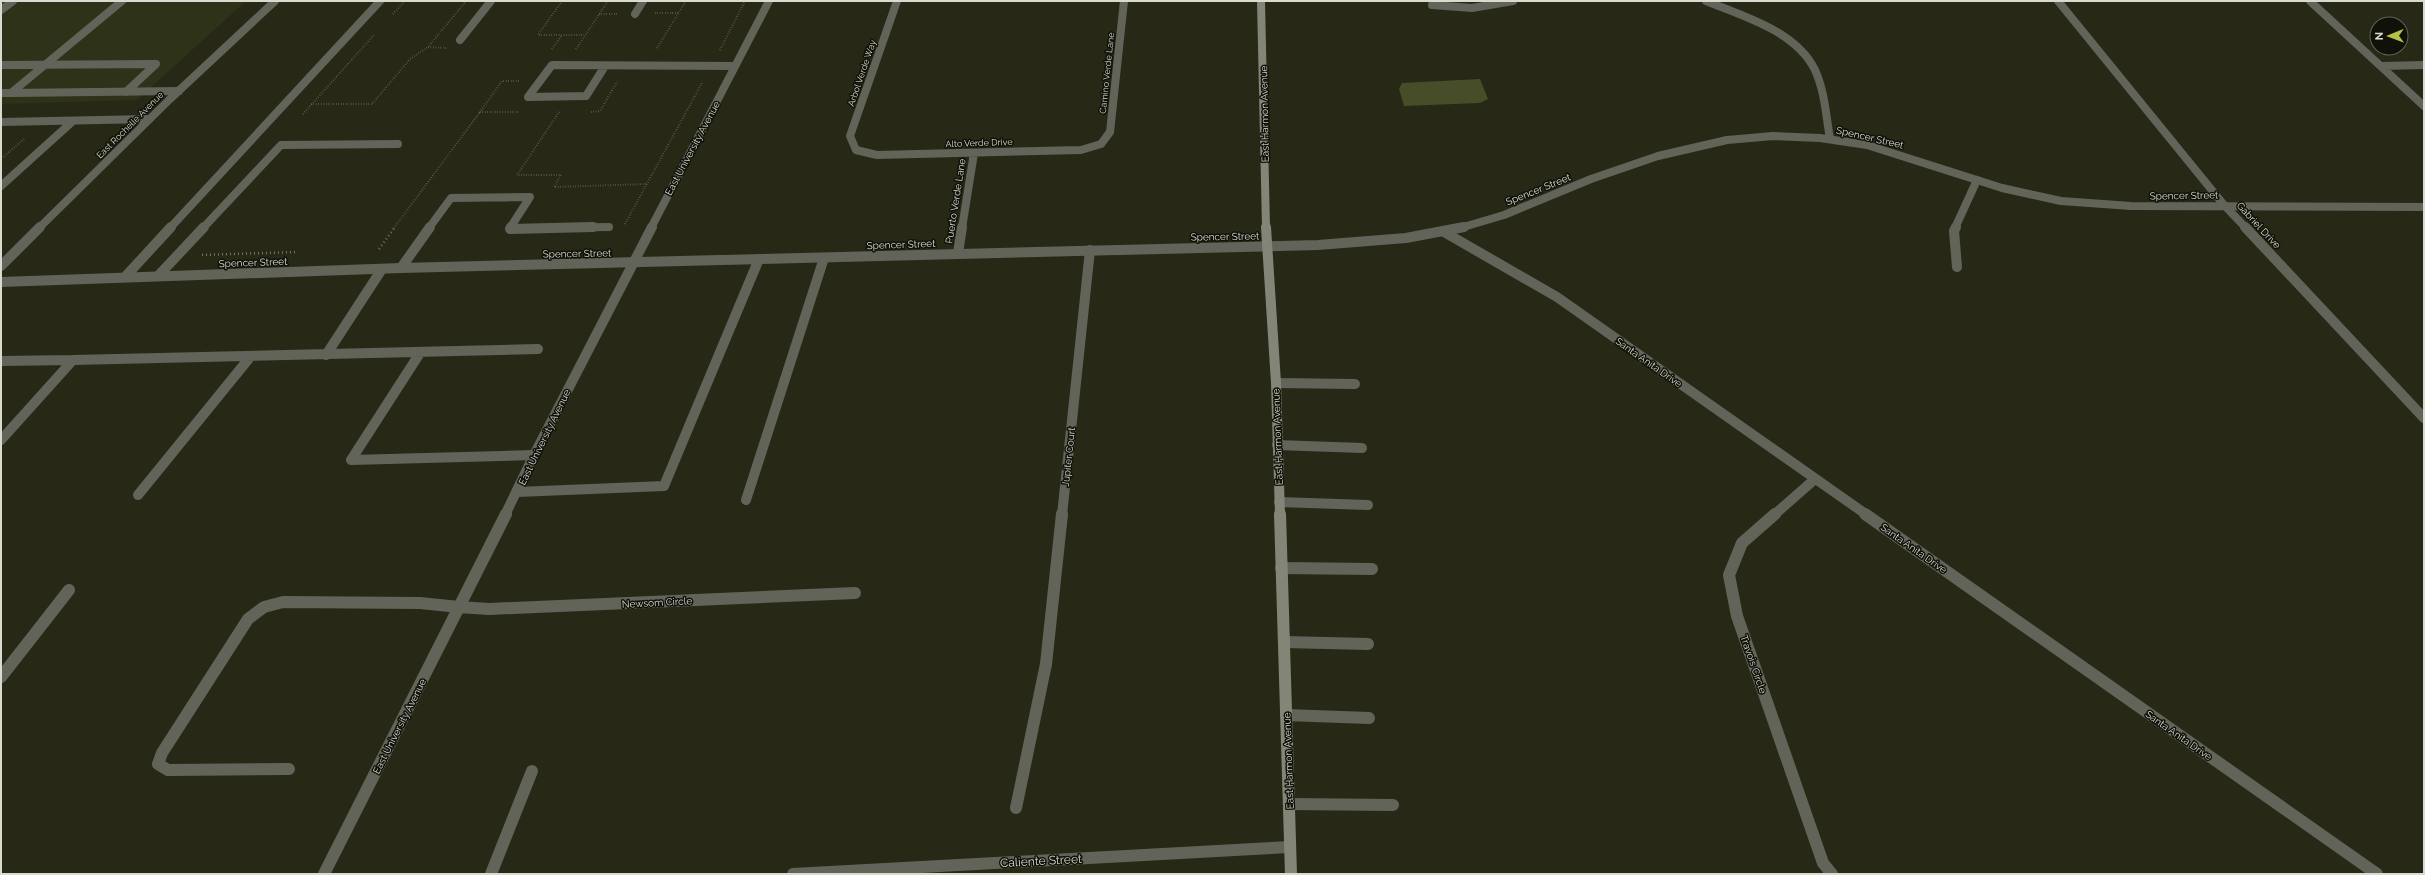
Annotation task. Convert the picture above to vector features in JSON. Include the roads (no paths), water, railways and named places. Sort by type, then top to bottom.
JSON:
[{"type":"main road","name":"East Harmon Avenue","points":[[1262,1],[1266,246],[1276,383],[1291,874]]},
{"type":"street","points":[[1,10],[13,1]]},
{"type":"street","points":[[11,93],[122,1]]},
{"type":"street","name":"East Rochelle Avenue","points":[[1,266],[149,119],[275,1]]},
{"type":"street","points":[[125,277],[380,1]]},
{"type":"street","points":[[460,40],[491,1]]},
{"type":"street","points":[[635,14],[643,1]]},
{"type":"street","name":"East University Avenue","points":[[324,874],[518,492],[534,455],[632,262],[768,1]]},
{"type":"street","name":"Arbol Verde Way","points":[[856,150],[850,136],[897,1]]},
{"type":"street","name":"Camino Verde Lane","points":[[1101,144],[1110,132],[1124,1]]},
{"type":"street","points":[[1432,5],[1455,9],[1482,8],[1512,1]]},
{"type":"street","points":[[1706,1],[1759,22],[1793,45],[1810,62],[1820,84],[1830,139]]},
{"type":"street","name":"Gabriel Drive","points":[[2058,1],[2224,205],[2424,418]]},
{"type":"street","points":[[2310,1],[2424,106]]},
{"type":"street","points":[[1,65],[156,64],[126,92]]},
{"type":"street","points":[[605,66],[586,96],[528,97],[552,65],[734,66]]},
{"type":"street","points":[[2382,66],[2424,65]]},
{"type":"street","points":[[1,93],[179,91]]},
{"type":"street","points":[[1,122],[149,119]]},
{"type":"street","points":[[1,186],[73,121]]},
{"type":"street","name":"Spencer Street","points":[[1,282],[401,268],[1266,246],[1379,240],[1444,232],[1491,220],[1595,177],[1670,154],[1753,137],[1787,136],[1830,139],[1895,152],[1977,180],[2039,197],[2082,203],[2134,206],[2224,205],[2370,208],[2424,207]]},
{"type":"street","points":[[158,276],[281,145],[398,144]]},
{"type":"street","name":"Alto Verde Drive","points":[[856,150],[876,155],[974,153],[1081,150],[1101,144]]},
{"type":"street","name":"Puerto Verde Lane","points":[[958,253],[974,153]]},
{"type":"street","points":[[1957,267],[1954,231],[1977,180]]},
{"type":"street","points":[[401,268],[451,198],[530,197],[510,229],[609,227]]},
{"type":"street","name":"Santa Anita Drive","points":[[1444,232],[1557,297],[2377,874]]},
{"type":"street","name":"Jupiter Court","points":[[1016,808],[1046,664],[1090,250]]},
{"type":"street","points":[[746,500],[824,258]]},
{"type":"street","points":[[518,492],[664,486],[759,259]]},
{"type":"street","points":[[326,355],[382,269]]},
{"type":"street","points":[[1,361],[420,353],[538,349]]},
{"type":"street","points":[[420,353],[351,460],[534,455]]},
{"type":"street","points":[[138,495],[251,356]]},
{"type":"street","points":[[1,440],[73,360]]},
{"type":"street","points":[[1276,383],[1354,384]]},
{"type":"street","points":[[1277,444],[1362,448]]},
{"type":"street","name":"Travois Circle","points":[[1815,478],[1742,543],[1729,575],[1737,616],[1823,863],[1832,874]]},
{"type":"street","points":[[1279,502],[1368,505]]},
{"type":"street","points":[[1281,568],[1372,569]]},
{"type":"street","points":[[1,677],[69,590]]},
{"type":"street","name":"Newsom Circle","points":[[289,769],[168,770],[158,764],[162,753],[248,619],[264,607],[283,602],[420,603],[459,608],[489,609],[855,593]]},
{"type":"street","points":[[1284,642],[1368,644]]},
{"type":"street","points":[[1286,715],[1369,718]]},
{"type":"street","points":[[491,874],[532,771]]},
{"type":"street","points":[[1289,804],[1393,805]]},
{"type":"street","name":"Caliente Street","points":[[793,874],[1290,847]]}]
